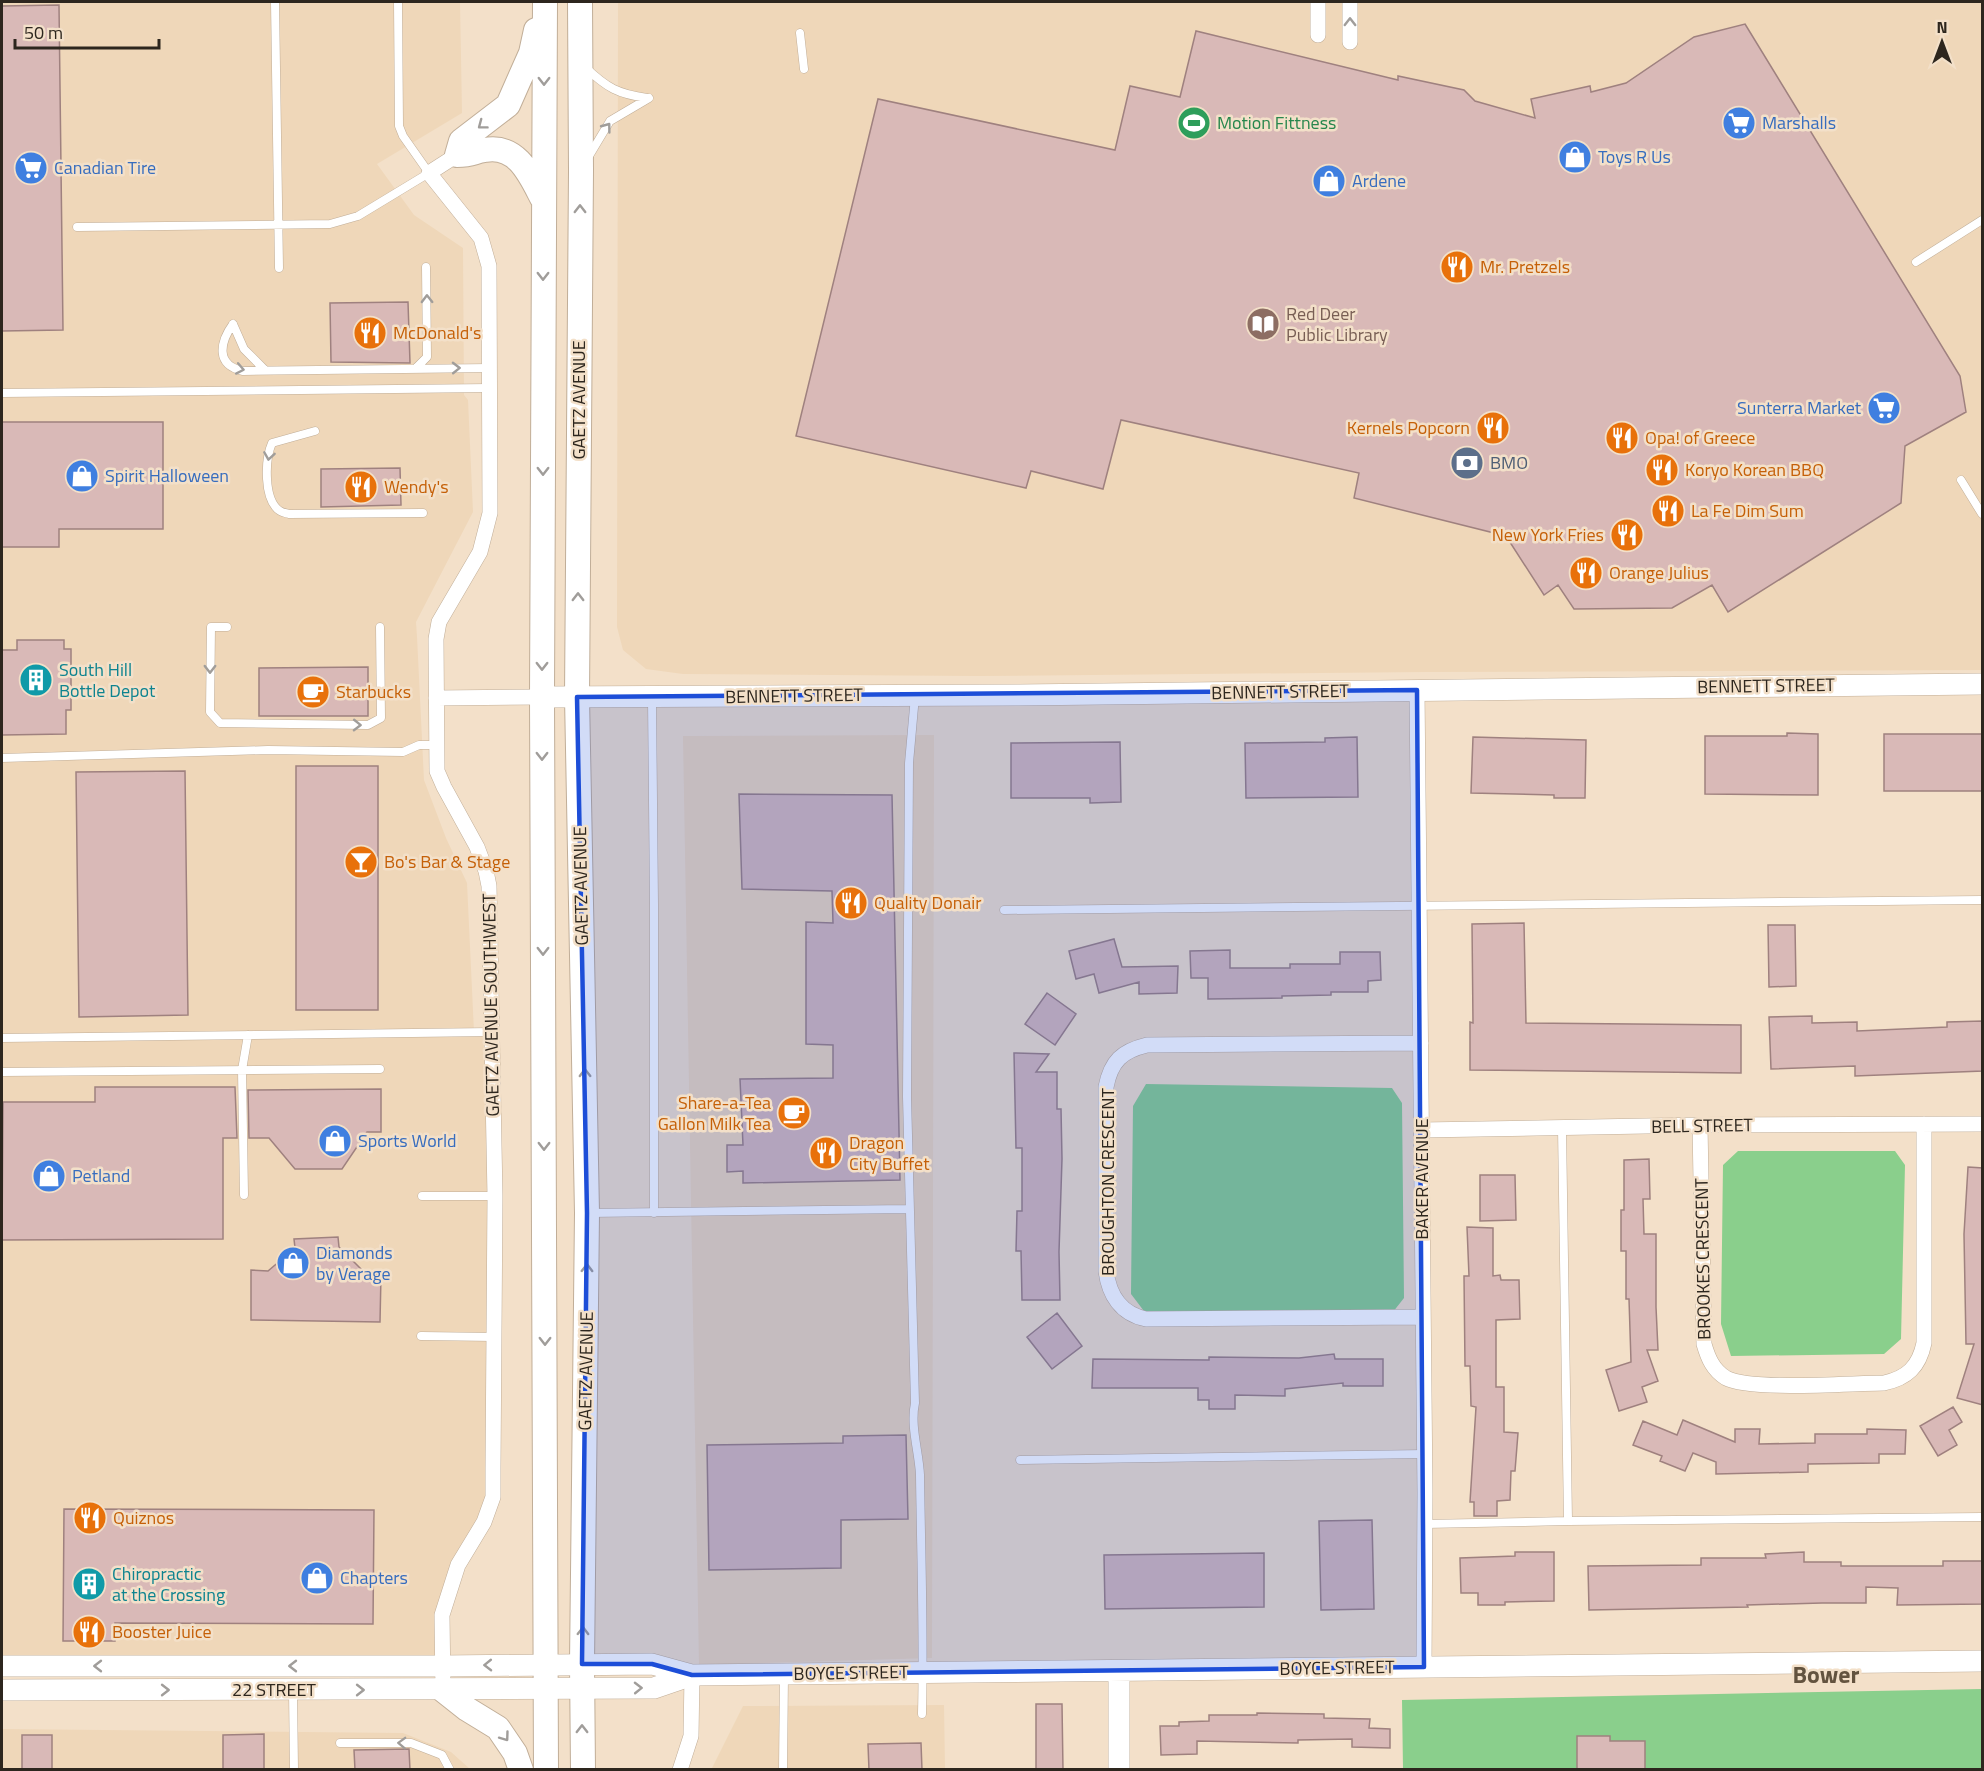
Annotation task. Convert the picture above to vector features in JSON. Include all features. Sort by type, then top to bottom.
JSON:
[{"type":"main road","points":[[543,2],[531,53],[508,105],[461,141],[458,155],[471,155],[483,150],[498,149],[508,152],[524,165],[544,200]]},
{"type":"main road","name":"GAETZ AVENUE","points":[[543,2],[542,697],[546,1770]]},
{"type":"main road","name":"GAETZ AVENUE","points":[[580,2],[577,697],[587,1213],[582,1770]]},
{"type":"main road","points":[[443,1678],[467,1709],[498,1728],[515,1753],[521,1770]]},
{"type":"street","points":[[1318,2],[1318,35]]},
{"type":"street","points":[[1350,2],[1350,42]]},
{"type":"street","points":[[429,173],[458,155]]},
{"type":"street","name":"GAETZ AVENUE SOUTHWEST","points":[[429,173],[470,222],[481,238],[486,253],[489,266],[490,368],[490,513],[480,552],[437,629],[436,745],[439,778],[477,847],[486,871],[490,902],[495,1196],[493,1497],[484,1522],[458,1565],[442,1615],[443,1678]]},
{"type":"street","name":"BENNETT STREET","points":[[542,697],[1983,684]]},
{"type":"street","name":"BAKER AVENUE","points":[[1417,690],[1425,1454],[1424,1667]]},
{"type":"street","points":[[436,698],[542,697]]},
{"type":"street","name":"BROUGHTON CRESCENT","points":[[1421,1043],[1147,1045],[1125,1052],[1108,1072],[1106,1087],[1106,1271],[1111,1292],[1122,1307],[1146,1319],[1424,1317]]},
{"type":"street","name":"BROOKES CRESCENT","points":[[1700,1125],[1704,1344],[1717,1371],[1728,1379],[1755,1385],[1884,1383],[1898,1380],[1914,1367],[1924,1343],[1924,1124]]},
{"type":"street","name":"BELL STREET","points":[[1422,1130],[1700,1125],[1983,1124]]},
{"type":"street","name":"BOYCE STREET","points":[[546,1664],[652,1664],[692,1675],[1983,1661]]},
{"type":"street","name":"22 STREET","points":[[2,1690],[293,1690],[443,1678],[546,1664]]},
{"type":"street","name":"22 STREET","points":[[2,1666],[443,1678],[547,1689]]},
{"type":"street","points":[[1119,1671],[1119,1770]]},
{"type":"street","points":[[680,1770],[691,1736],[692,1675]]},
{"type":"street","name":"BOYCE STREET","points":[[547,1689],[654,1688],[692,1675]]},
{"type":"lane","points":[[276,2],[279,268]]},
{"type":"lane","points":[[77,227],[330,224],[345,221],[372,208],[429,173],[402,136],[399,126],[398,2]]},
{"type":"lane","points":[[800,33],[804,69]]},
{"type":"lane","points":[[580,63],[604,86],[629,96],[649,98],[610,121],[581,171]]},
{"type":"lane","points":[[1916,262],[1983,220]]},
{"type":"lane","points":[[416,368],[427,357],[426,267]]},
{"type":"lane","points":[[265,370],[244,348],[233,324],[223,339],[223,352],[226,362],[232,368],[243,371],[490,368]]},
{"type":"lane","points":[[2,393],[490,388]]},
{"type":"lane","points":[[315,431],[272,443],[267,455],[269,497],[280,511],[289,514],[423,513]]},
{"type":"lane","points":[[1961,480],[1983,514]]},
{"type":"lane","points":[[227,627],[211,627],[210,712],[220,723],[368,725],[381,718],[380,627]]},
{"type":"lane","points":[[915,694],[909,763],[907,1097],[915,1403],[913,1412],[919,1463],[922,1714]]},
{"type":"lane","points":[[652,697],[654,1213]]},
{"type":"lane","points":[[2,758],[268,750],[403,752],[420,745],[436,745]]},
{"type":"lane","points":[[1004,910],[1983,900]]},
{"type":"lane","points":[[2,1038],[491,1032]]},
{"type":"lane","points":[[244,1195],[242,1070],[248,1035]]},
{"type":"lane","points":[[2,1072],[380,1069]]},
{"type":"lane","points":[[1562,1128],[1568,1521]]},
{"type":"lane","points":[[422,1196],[495,1196]]},
{"type":"lane","points":[[587,1213],[909,1209]]},
{"type":"lane","points":[[422,1336],[494,1337]]},
{"type":"lane","points":[[1020,1460],[1425,1454]]},
{"type":"lane","points":[[1425,1524],[1983,1517]]},
{"type":"lane","points":[[783,1770],[784,1674]]},
{"type":"lane","points":[[293,1690],[294,1770]]},
{"type":"lane","points":[[340,1743],[411,1743],[442,1755],[450,1770]]},
{"type":"highlighted area","points":[[1417,690],[1424,1667],[692,1675],[652,1664],[582,1664],[587,1213],[577,697]]},
{"type":"shaded area","points":[[2,2],[460,2],[462,113],[377,164],[414,215],[463,248],[464,395],[468,400],[473,512],[416,622],[424,780],[446,838],[467,883],[474,1032],[491,1032],[493,1497],[442,1615],[443,1666],[2,1666]]},
{"type":"shaded area","points":[[618,2],[1982,2],[1982,670],[977,676],[683,674],[646,669],[623,650],[617,627]]},
{"type":"shaded area","points":[[934,735],[932,1658],[699,1665],[683,736]]},
{"type":"shaded area","points":[[944,1705],[945,1769],[711,1770],[743,1706]]},
{"type":"shaded area","points":[[2,1729],[403,1733],[451,1752],[470,1769],[2,1770]]},
{"type":"green space","points":[[1146,1084],[1392,1088],[1402,1103],[1404,1298],[1389,1317],[1150,1319],[1131,1294],[1133,1106]]},
{"type":"green space","points":[[1738,1151],[1895,1151],[1905,1165],[1901,1339],[1884,1354],[1731,1356],[1721,1324],[1723,1165]]},
{"type":"green space","points":[[1982,1689],[1982,1769],[1403,1769],[1402,1700]]},
{"type":"building","name":"Canadian Tire","points":[[59,5],[63,330],[2,331],[2,6]]},
{"type":"building","points":[[1745,24],[1960,376],[1966,412],[1905,446],[1901,503],[1728,612],[1712,585],[1672,608],[1574,609],[1558,585],[1544,595],[1506,536],[1354,498],[1359,473],[1121,420],[1103,489],[1031,471],[1026,488],[796,436],[878,99],[1115,150],[1130,86],[1180,97],[1196,31],[1398,80],[1398,76],[1464,90],[1475,101],[1535,118],[1531,99],[1590,86],[1591,92],[1626,83],[1694,37]]},
{"type":"building","name":"McDonald's","points":[[408,302],[410,363],[331,362],[330,303]]},
{"type":"building","name":"Spirit Halloween","points":[[2,422],[163,422],[163,529],[59,529],[59,547],[2,547]]},
{"type":"building","name":"Wendy's","points":[[400,468],[401,505],[321,507],[321,469]]},
{"type":"building","name":"South Hill Bottle Depot","points":[[17,640],[64,640],[64,649],[71,649],[71,710],[66,710],[66,734],[2,735],[2,650],[17,650]]},
{"type":"building","name":"Starbucks","points":[[368,667],[368,716],[259,716],[259,668]]},
{"type":"building","points":[[1787,733],[1818,734],[1818,795],[1705,794],[1705,736],[1787,736]]},
{"type":"building","points":[[1884,734],[1983,734],[1983,791],[1884,791]]},
{"type":"building","points":[[1357,737],[1358,797],[1246,798],[1245,743],[1325,742],[1325,738]]},
{"type":"building","points":[[1473,737],[1586,740],[1585,798],[1471,793]]},
{"type":"building","points":[[1120,742],[1121,802],[1090,803],[1090,798],[1011,798],[1011,743]]},
{"type":"building","points":[[296,766],[378,766],[378,1010],[296,1010]]},
{"type":"building","points":[[185,771],[188,1015],[79,1017],[76,772]]},
{"type":"building","points":[[739,794],[892,795],[900,1180],[743,1183],[743,1171],[727,1172],[727,1145],[743,1145],[740,1079],[833,1078],[833,1045],[806,1044],[806,922],[833,923],[832,891],[742,889]]},
{"type":"building","points":[[1524,923],[1526,1023],[1741,1025],[1741,1073],[1470,1070],[1470,1022],[1473,1023],[1472,924]]},
{"type":"building","points":[[1768,925],[1795,925],[1796,986],[1769,987]]},
{"type":"building","points":[[1114,939],[1122,967],[1178,966],[1177,993],[1139,994],[1139,982],[1099,993],[1094,974],[1076,979],[1069,951]]},
{"type":"building","points":[[1230,950],[1230,968],[1290,968],[1290,964],[1340,964],[1340,952],[1380,952],[1381,980],[1368,981],[1368,992],[1331,992],[1331,995],[1282,996],[1282,998],[1208,999],[1208,978],[1191,978],[1190,951]]},
{"type":"building","points":[[1047,993],[1076,1014],[1055,1045],[1025,1024]]},
{"type":"building","points":[[1812,1016],[1812,1023],[1857,1022],[1857,1031],[1947,1027],[1947,1022],[1983,1021],[1983,1071],[1855,1076],[1855,1066],[1771,1069],[1769,1017]]},
{"type":"building","points":[[1014,1053],[1049,1054],[1036,1072],[1057,1072],[1057,1109],[1061,1109],[1062,1159],[1060,1300],[1022,1300],[1021,1251],[1016,1251],[1017,1211],[1022,1211],[1022,1148],[1016,1148]]},
{"type":"building","points":[[95,1087],[235,1087],[237,1138],[223,1138],[223,1239],[2,1240],[3,1102],[95,1102]]},
{"type":"building","points":[[381,1089],[381,1132],[367,1132],[342,1169],[295,1169],[269,1138],[249,1138],[248,1090]]},
{"type":"building","points":[[1649,1159],[1650,1199],[1643,1199],[1644,1234],[1656,1234],[1658,1350],[1647,1350],[1658,1381],[1642,1387],[1647,1402],[1619,1411],[1606,1370],[1631,1362],[1629,1299],[1626,1299],[1626,1251],[1621,1251],[1624,1160]]},
{"type":"building","points":[[1968,1167],[1983,1168],[1983,1405],[1957,1398],[1974,1344],[1966,1344],[1964,1234]]},
{"type":"building","points":[[1480,1175],[1515,1175],[1516,1220],[1480,1221]]},
{"type":"building","points":[[1467,1227],[1493,1228],[1493,1276],[1500,1275],[1501,1280],[1519,1280],[1520,1319],[1496,1320],[1496,1387],[1504,1387],[1504,1432],[1518,1433],[1515,1471],[1511,1471],[1510,1500],[1497,1501],[1497,1516],[1474,1516],[1474,1502],[1470,1502],[1476,1407],[1471,1406],[1470,1366],[1465,1366],[1464,1276],[1469,1276]]},
{"type":"building","points":[[338,1237],[339,1247],[367,1275],[381,1275],[380,1322],[251,1320],[251,1270],[268,1271],[295,1248],[294,1239]]},
{"type":"building","points":[[1057,1313],[1082,1346],[1052,1369],[1027,1337]]},
{"type":"building","points":[[1334,1354],[1335,1359],[1383,1359],[1383,1386],[1343,1386],[1343,1383],[1285,1389],[1285,1396],[1235,1395],[1235,1409],[1209,1409],[1209,1400],[1198,1400],[1198,1388],[1092,1388],[1093,1359],[1209,1360],[1209,1357],[1299,1358]]},
{"type":"building","points":[[1953,1407],[1962,1422],[1949,1430],[1957,1445],[1938,1456],[1920,1426]]},
{"type":"building","points":[[1683,1420],[1735,1442],[1735,1429],[1760,1429],[1759,1444],[1815,1443],[1815,1434],[1867,1434],[1867,1429],[1906,1430],[1905,1454],[1879,1454],[1879,1463],[1808,1464],[1808,1472],[1716,1474],[1716,1462],[1693,1453],[1685,1471],[1660,1461],[1662,1456],[1633,1445],[1643,1421],[1677,1435]]},
{"type":"building","points":[[906,1435],[908,1519],[841,1520],[841,1568],[709,1570],[707,1445],[843,1443],[843,1436]]},
{"type":"building","points":[[64,1509],[374,1510],[373,1624],[115,1623],[115,1641],[63,1641]]},
{"type":"building","points":[[1372,1520],[1374,1609],[1321,1610],[1319,1521]]},
{"type":"building","points":[[1515,1552],[1554,1552],[1554,1601],[1478,1605],[1478,1593],[1461,1593],[1460,1558],[1515,1556]]},
{"type":"building","points":[[1804,1552],[1804,1562],[1841,1562],[1841,1566],[1943,1566],[1943,1561],[1983,1561],[1983,1604],[1897,1605],[1898,1588],[1866,1587],[1866,1603],[1589,1610],[1588,1566],[1701,1565],[1701,1558],[1766,1558],[1765,1554]]},
{"type":"building","points":[[1264,1553],[1264,1607],[1105,1609],[1104,1555]]},
{"type":"building","points":[[1036,1704],[1062,1704],[1063,1770],[1036,1770]]},
{"type":"building","points":[[1257,1713],[1324,1714],[1324,1718],[1370,1719],[1369,1728],[1390,1729],[1390,1748],[1352,1747],[1352,1739],[1298,1740],[1298,1743],[1197,1741],[1197,1754],[1161,1755],[1160,1726],[1179,1726],[1179,1722],[1209,1721],[1209,1715],[1257,1715]]},
{"type":"building","points":[[264,1734],[264,1770],[223,1770],[223,1735]]},
{"type":"building","points":[[22,1735],[52,1735],[52,1770],[22,1770]]},
{"type":"building","points":[[1577,1736],[1610,1736],[1610,1741],[1645,1741],[1645,1770],[1577,1770]]},
{"type":"building","points":[[921,1743],[922,1770],[869,1770],[868,1744]]},
{"type":"building","points":[[409,1749],[410,1770],[355,1770],[354,1750]]},
{"type":"place","name":"Motion Fittness","points":[[1194,123]]},
{"type":"place","name":"Marshalls","points":[[1739,123]]},
{"type":"place","name":"Toys R Us","points":[[1575,157]]},
{"type":"place","name":"Canadian Tire","points":[[31,168]]},
{"type":"place","name":"Ardene","points":[[1329,181]]},
{"type":"place","name":"Mr. Pretzels","points":[[1457,267]]},
{"type":"place","name":"Red Deer Public Library","points":[[1263,324]]},
{"type":"place","name":"McDonald's","points":[[370,333]]},
{"type":"place","name":"Sunterra Market","points":[[1884,408]]},
{"type":"place","name":"Kernels Popcorn","points":[[1493,428]]},
{"type":"place","name":"Opa! of Greece","points":[[1622,438]]},
{"type":"place","name":"BMO","points":[[1467,463]]},
{"type":"place","name":"Koryo Korean BBQ","points":[[1662,470]]},
{"type":"place","name":"Spirit Halloween","points":[[82,476]]},
{"type":"place","name":"Wendy's","points":[[361,487]]},
{"type":"place","name":"La Fe Dim Sum","points":[[1668,511]]},
{"type":"place","name":"New York Fries","points":[[1627,535]]},
{"type":"place","name":"Orange Julius","points":[[1586,573]]},
{"type":"place","name":"South Hill Bottle Depot","points":[[36,680]]},
{"type":"place","name":"Starbucks","points":[[313,692]]},
{"type":"place","name":"Bo's Bar & Stage","points":[[361,862]]},
{"type":"place","name":"Quality Donair","points":[[851,903]]},
{"type":"place","name":"Share-a-Tea Gallon Milk Tea","points":[[794,1113]]},
{"type":"place","name":"Sports World","points":[[335,1141]]},
{"type":"place","name":"Dragon City Buffet","points":[[826,1153]]},
{"type":"place","name":"Petland","points":[[49,1176]]},
{"type":"place","name":"Diamonds by Verage","points":[[293,1263]]},
{"type":"place","name":"Quiznos","points":[[90,1518]]},
{"type":"place","name":"Chapters","points":[[317,1578]]},
{"type":"place","name":"Chiropractic at the Crossing","points":[[89,1584]]},
{"type":"place","name":"Booster Juice","points":[[89,1632]]},
{"type":"district","name":"Bower","points":[[1826,1675]]}]
